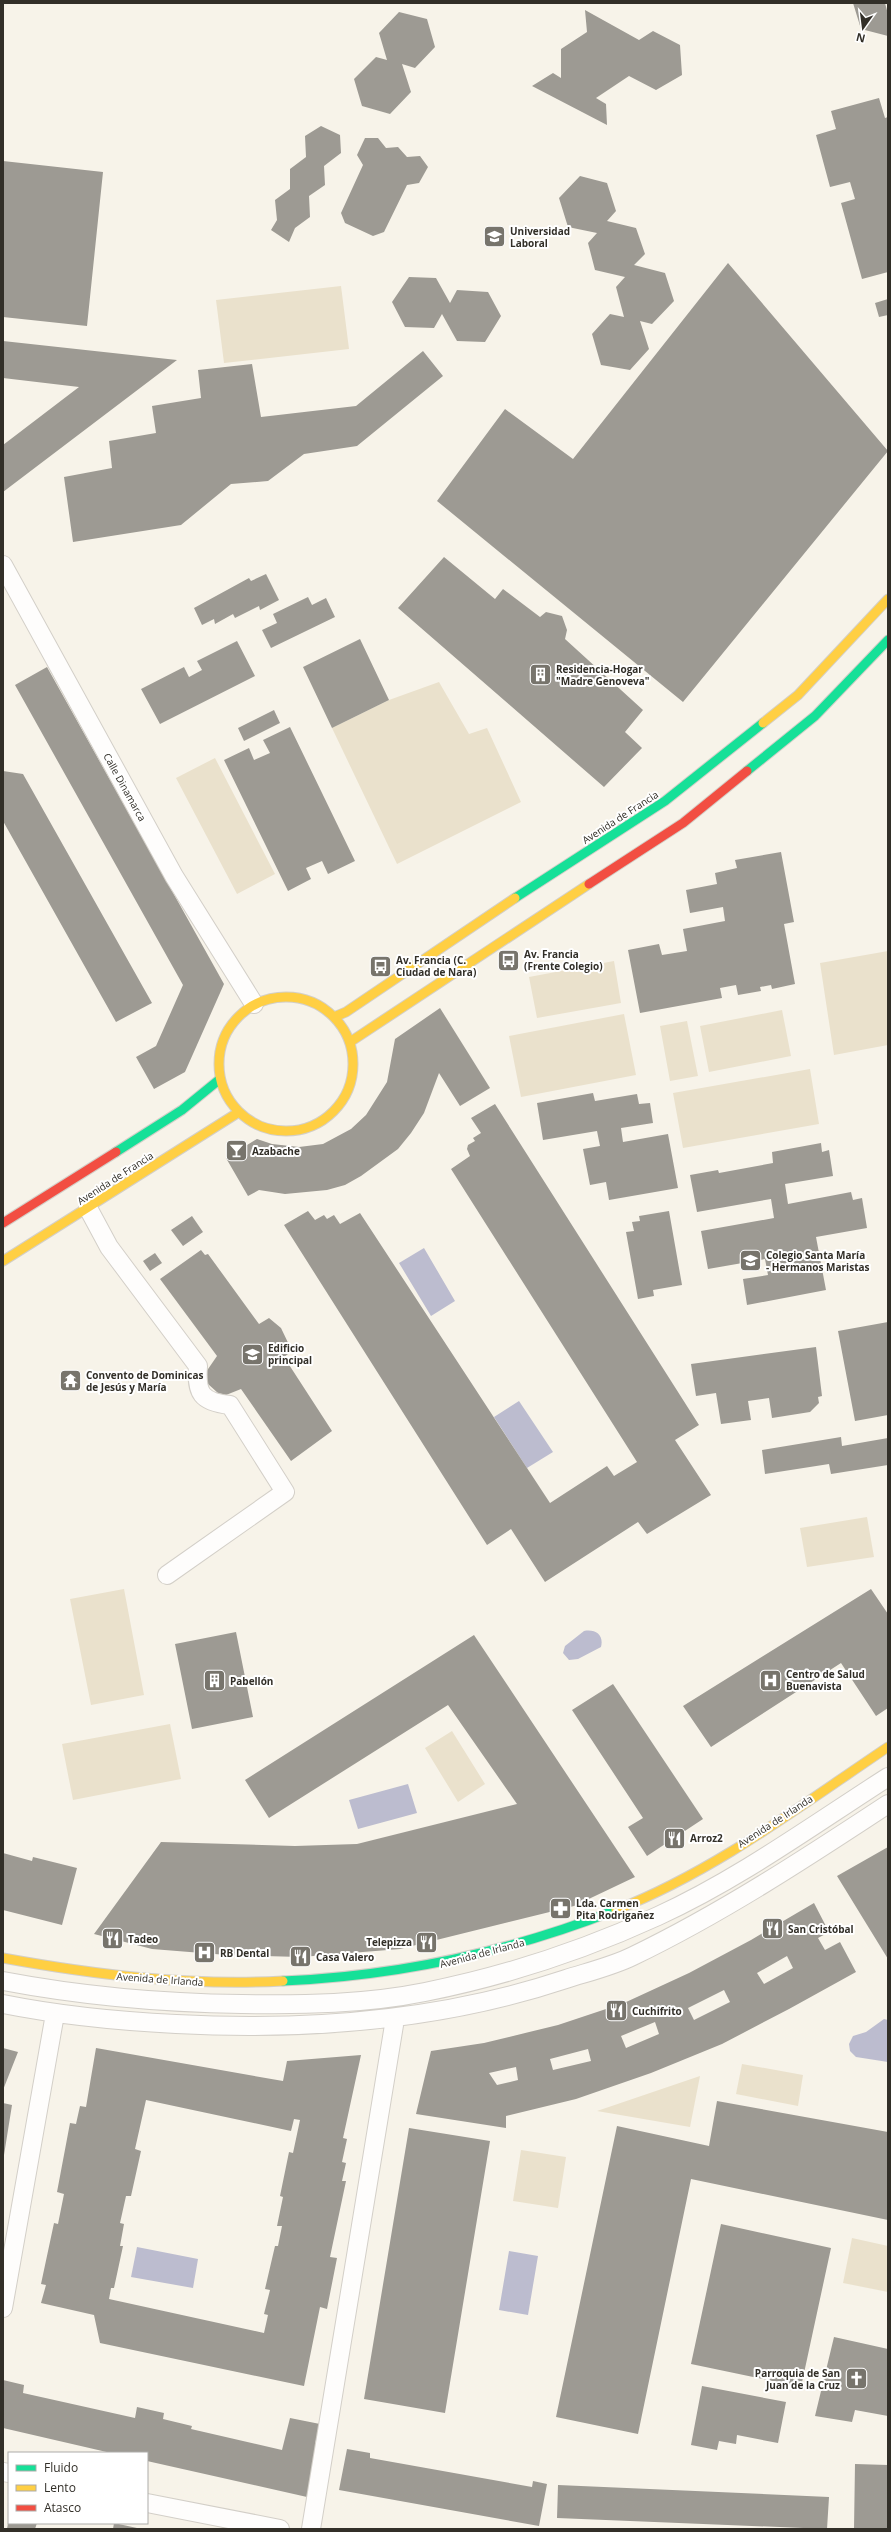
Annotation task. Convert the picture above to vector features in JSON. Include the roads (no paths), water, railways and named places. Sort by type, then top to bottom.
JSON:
[{"type":"main road","name":"Avenida de Francia","points":[[334,1016],[346,1012],[533,886],[665,802],[798,695],[888,599]]},
{"type":"main road","points":[[350,1042],[465,964],[683,822],[816,716],[888,640]]},
{"type":"main road","points":[[287,996],[304,999],[320,1006],[334,1016],[350,1042],[354,1064],[350,1086],[339,1106],[322,1120],[301,1129],[279,1131],[257,1125],[239,1112],[220,1079],[218,1061],[221,1044],[228,1028],[240,1014],[254,1004],[270,998],[287,996]]},
{"type":"main road","name":"Avenida de Francia","points":[[3,1223],[182,1110],[220,1079]]},
{"type":"main road","name":"Avenida de Francia","points":[[3,1261],[239,1112]]},
{"type":"main road","name":"Avenida de Irlanda","points":[[3,1958],[62,1970],[194,1982],[364,1977],[454,1962],[560,1932],[645,1898],[689,1876],[888,1747]]},
{"type":"street","name":"Calle Dinamarca","points":[[3,565],[174,876],[254,1004]]},
{"type":"street","points":[[88,1208],[108,1247],[198,1366],[197,1384],[201,1393],[208,1400],[230,1405],[286,1492],[167,1576]]},
{"type":"street","points":[[3,1981],[58,1991],[176,2003],[319,2003],[425,1992],[506,1973],[577,1949],[659,1916],[738,1873],[888,1777]]},
{"type":"street","points":[[3,2004],[55,2014],[104,2020],[243,2028],[395,2019],[496,2000],[631,1957],[723,1907],[808,1856],[888,1804]]},
{"type":"street","points":[[797,1836],[808,1856]]},
{"type":"street","points":[[3,2308],[55,2014]]},
{"type":"street","points":[[311,2529],[395,2019]]},
{"type":"street","points":[[148,2503],[280,2529]]},
{"type":"water","points":[[424,1248],[455,1301],[431,1316],[399,1263]]},
{"type":"water","points":[[519,1401],[553,1452],[527,1468],[494,1417]]},
{"type":"water","points":[[584,1631],[592,1631],[598,1634],[602,1643],[601,1647],[578,1659],[569,1660],[563,1653],[565,1646]]},
{"type":"water","points":[[408,1784],[417,1813],[358,1829],[349,1800]]},
{"type":"water","points":[[884,2019],[888,2020],[888,2062],[856,2057],[850,2051],[849,2044],[853,2036],[866,2032]]},
{"type":"water","points":[[137,2247],[198,2259],[193,2288],[131,2277]]},
{"type":"water","points":[[509,2251],[538,2256],[528,2315],[499,2310]]},
{"type":"place","name":"Universidad Laboral","points":[[495,237]]},
{"type":"place","name":"Residencia-Hogar \"Madre Genoveva\"","points":[[540,675]]},
{"type":"place","name":"Av. Francia (Frente Colegio)","points":[[509,960]]},
{"type":"place","name":"Av. Francia (C. Ciudad de Nara)","points":[[381,966]]},
{"type":"place","name":"Azabache","points":[[237,1151]]},
{"type":"place","name":"Colegio Santa María - Hermanos Maristas","points":[[750,1261]]},
{"type":"place","name":"Edificio principal","points":[[252,1354]]},
{"type":"place","name":"Convento de Dominicas de Jesús y María","points":[[70,1381]]},
{"type":"place","name":"Centro de Salud Buenavista","points":[[770,1680]]},
{"type":"place","name":"Pabellón","points":[[214,1681]]},
{"type":"place","name":"Arroz2","points":[[674,1838]]},
{"type":"place","name":"Lda. Carmen Pita Rodrigañez","points":[[561,1909]]},
{"type":"place","name":"San Cristóbal","points":[[772,1929]]},
{"type":"place","name":"Tadeo","points":[[113,1939]]},
{"type":"place","name":"Telepizza","points":[[427,1942]]},
{"type":"place","name":"RB Dental","points":[[204,1953]]},
{"type":"place","name":"Casa Valero","points":[[301,1957]]},
{"type":"place","name":"Cuchifrito","points":[[616,2011]]},
{"type":"place","name":"Parroquia de San Juan de la Cruz","points":[[856,2379]]}]
